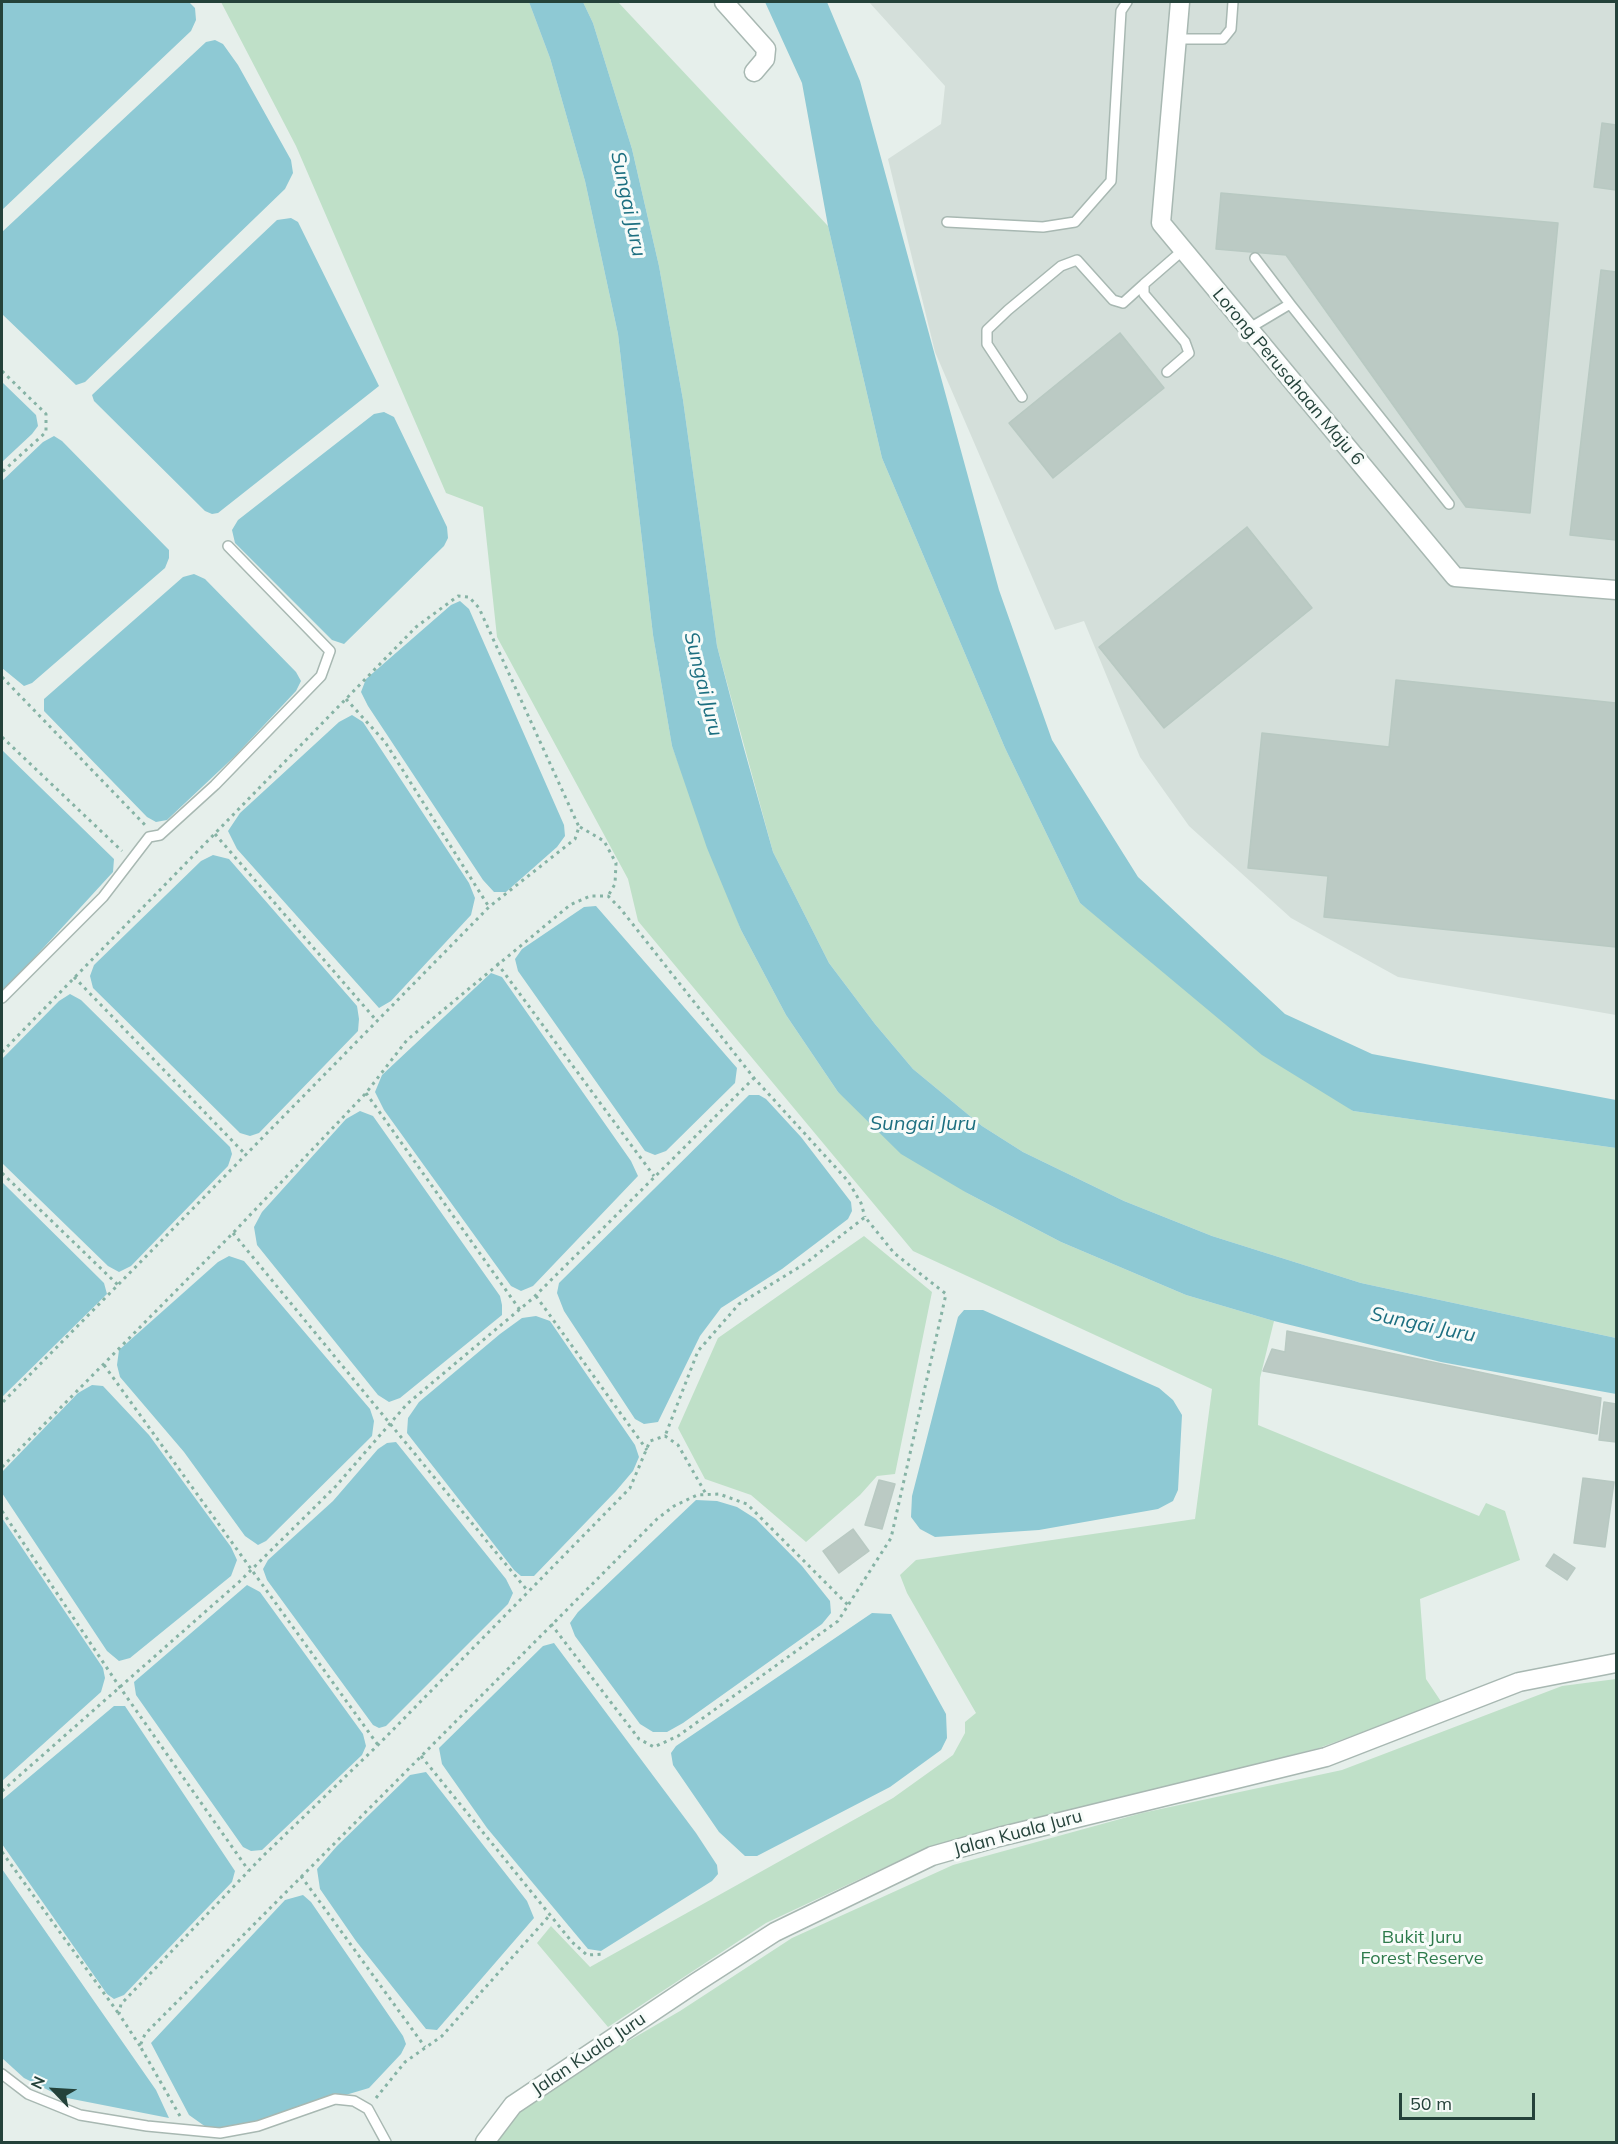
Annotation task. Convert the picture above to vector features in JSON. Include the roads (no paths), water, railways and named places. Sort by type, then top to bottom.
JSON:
[{"type":"street","points":[[724,2],[766,49],[765,59],[754,72]]},
{"type":"street","name":"Lorong Perusahaan Maju 6","points":[[1180,2],[1161,223],[1455,577],[1617,590]]},
{"type":"street","name":"Jalan Kuala Juru","points":[[485,2142],[513,2105],[775,1932],[932,1856],[999,1837],[1326,1757],[1519,1682],[1617,1663]]},
{"type":"lane","points":[[947,222],[1043,227],[1075,222],[1111,181],[1122,11],[1127,2]]},
{"type":"lane","points":[[1177,39],[1223,39],[1231,28],[1233,2]]},
{"type":"lane","points":[[1022,397],[987,344],[987,330],[1008,310],[1061,266],[1077,260],[1113,300],[1123,303],[1182,251]]},
{"type":"lane","points":[[1255,258],[1449,504]]},
{"type":"lane","points":[[1144,284],[1144,294],[1185,342],[1189,353],[1167,372]]},
{"type":"lane","points":[[1248,329],[1290,304]]},
{"type":"lane","points":[[2,998],[103,897],[149,837],[160,835],[215,785],[321,676],[330,651],[228,546]]},
{"type":"lane","points":[[2,2074],[28,2094],[80,2115],[147,2126],[187,2128],[220,2133],[248,2128],[335,2099],[354,2101],[368,2109],[386,2142]]},
{"type":"water","points":[[2,2],[189,2],[195,8],[196,20],[191,31],[2,210]]},
{"type":"water","name":"Sungai Juru","points":[[529,2],[583,2],[593,23],[632,149],[659,266],[683,400],[717,646],[773,852],[829,963],[875,1024],[913,1069],[982,1126],[1023,1152],[1124,1201],[1212,1236],[1361,1283],[1616,1338],[1616,1394],[1441,1362],[1274,1321],[1186,1295],[1061,1242],[967,1193],[901,1154],[838,1092],[786,1015],[741,930],[707,848],[672,746],[653,635],[618,334],[585,181],[550,58]]},
{"type":"water","points":[[765,2],[827,2],[860,81],[999,590],[1052,740],[1138,877],[1285,1014],[1372,1054],[1616,1100],[1616,1148],[1353,1111],[1262,1055],[1080,903],[1005,748],[882,458],[828,226],[802,83]]},
{"type":"water","points":[[215,40],[223,44],[238,65],[291,160],[293,173],[285,189],[85,382],[76,385],[2,314],[2,232],[206,42]]},
{"type":"water","points":[[291,218],[298,222],[379,386],[218,513],[212,514],[205,511],[94,401],[92,395],[277,220]]},
{"type":"water","points":[[2,382],[36,415],[38,426],[2,462]]},
{"type":"water","points":[[384,412],[394,417],[447,527],[448,538],[444,546],[344,644],[332,640],[235,543],[232,530],[238,520],[374,414]]},
{"type":"water","points":[[54,436],[62,441],[169,550],[169,558],[165,568],[32,683],[24,686],[2,668],[2,481],[43,442]]},
{"type":"water","points":[[194,574],[205,579],[296,672],[301,681],[296,691],[236,755],[167,820],[156,822],[147,817],[44,711],[44,699],[183,577]]},
{"type":"water","points":[[460,601],[469,609],[564,825],[565,836],[557,847],[506,892],[494,892],[483,880],[361,692],[366,679],[451,605]]},
{"type":"water","points":[[352,715],[363,722],[469,883],[475,898],[471,915],[391,1001],[379,1008],[237,849],[228,831],[240,813],[339,722]]},
{"type":"water","points":[[2,750],[114,859],[113,872],[2,993]]},
{"type":"water","points":[[213,855],[229,859],[357,1006],[359,1019],[358,1031],[259,1133],[250,1136],[240,1133],[93,988],[90,976],[94,965],[201,861]]},
{"type":"water","points":[[596,906],[737,1068],[735,1083],[666,1151],[655,1155],[645,1151],[518,971],[515,959],[522,949],[584,907]]},
{"type":"water","points":[[491,973],[502,977],[631,1161],[638,1176],[533,1286],[521,1291],[511,1286],[384,1110],[375,1092],[382,1075]]},
{"type":"water","points":[[70,994],[81,1000],[230,1147],[232,1154],[228,1166],[131,1266],[119,1272],[108,1266],[2,1163],[2,1059],[59,1001]]},
{"type":"water","points":[[749,1095],[759,1095],[766,1099],[801,1137],[851,1202],[852,1211],[848,1219],[782,1269],[721,1308],[700,1336],[658,1422],[644,1424],[635,1419],[564,1311],[557,1293],[559,1283]]},
{"type":"water","points":[[360,1111],[373,1116],[500,1296],[502,1305],[502,1315],[400,1398],[389,1402],[378,1395],[257,1245],[254,1227],[262,1212],[346,1119]]},
{"type":"water","points":[[2,1182],[104,1283],[107,1294],[2,1397]]},
{"type":"water","points":[[229,1256],[244,1261],[370,1409],[374,1421],[372,1436],[266,1541],[258,1545],[245,1536],[184,1452],[120,1377],[117,1365],[119,1350],[218,1262]]},
{"type":"water","points":[[964,1310],[983,1310],[1159,1388],[1173,1400],[1182,1415],[1178,1490],[1173,1501],[1158,1509],[1039,1530],[935,1537],[920,1529],[911,1517],[912,1496],[958,1317]]},
{"type":"water","points":[[536,1316],[550,1321],[635,1445],[639,1457],[633,1471],[616,1491],[534,1576],[521,1576],[407,1433],[408,1418],[419,1402],[500,1334],[522,1318]]},
{"type":"water","points":[[92,1385],[103,1386],[149,1435],[231,1547],[237,1560],[231,1576],[130,1658],[119,1661],[107,1651],[2,1493],[2,1472],[78,1393]]},
{"type":"water","points":[[396,1442],[506,1579],[513,1593],[508,1604],[386,1726],[379,1728],[373,1725],[267,1580],[263,1569],[268,1560],[333,1501],[378,1449],[387,1443]]},
{"type":"water","points":[[696,1500],[717,1501],[737,1507],[756,1519],[802,1566],[830,1601],[831,1613],[822,1624],[683,1723],[667,1732],[653,1732],[640,1724],[575,1636],[570,1623],[578,1612]]},
{"type":"water","points":[[2,1518],[103,1668],[105,1678],[101,1692],[2,1781]]},
{"type":"water","points":[[247,1585],[260,1592],[363,1734],[366,1746],[362,1755],[262,1850],[251,1851],[243,1847],[136,1695],[134,1682]]},
{"type":"water","points":[[872,1613],[891,1614],[946,1714],[947,1738],[941,1750],[890,1787],[757,1856],[745,1856],[719,1832],[673,1765],[671,1753],[676,1746]]},
{"type":"water","points":[[554,1643],[696,1833],[717,1865],[718,1874],[712,1881],[601,1951],[588,1949],[487,1828],[442,1764],[439,1748],[543,1646]]},
{"type":"water","points":[[114,1706],[125,1706],[235,1871],[232,1882],[124,1995],[114,1999],[107,1994],[2,1844],[2,1800]]},
{"type":"water","points":[[426,1772],[527,1901],[534,1918],[437,2030],[426,2029],[356,1941],[320,1889],[317,1869],[337,1846],[410,1775]]},
{"type":"water","points":[[2,1869],[156,2090],[169,2118],[62,2097],[24,2078],[2,2058]]},
{"type":"water","points":[[303,1895],[311,1902],[403,2036],[406,2044],[401,2054],[369,2088],[228,2130],[206,2127],[189,2115],[151,2043],[285,1900]]},
{"type":"park label","name":"Bukit Juru Forest Reserve","points":[[1422,1948]]}]
